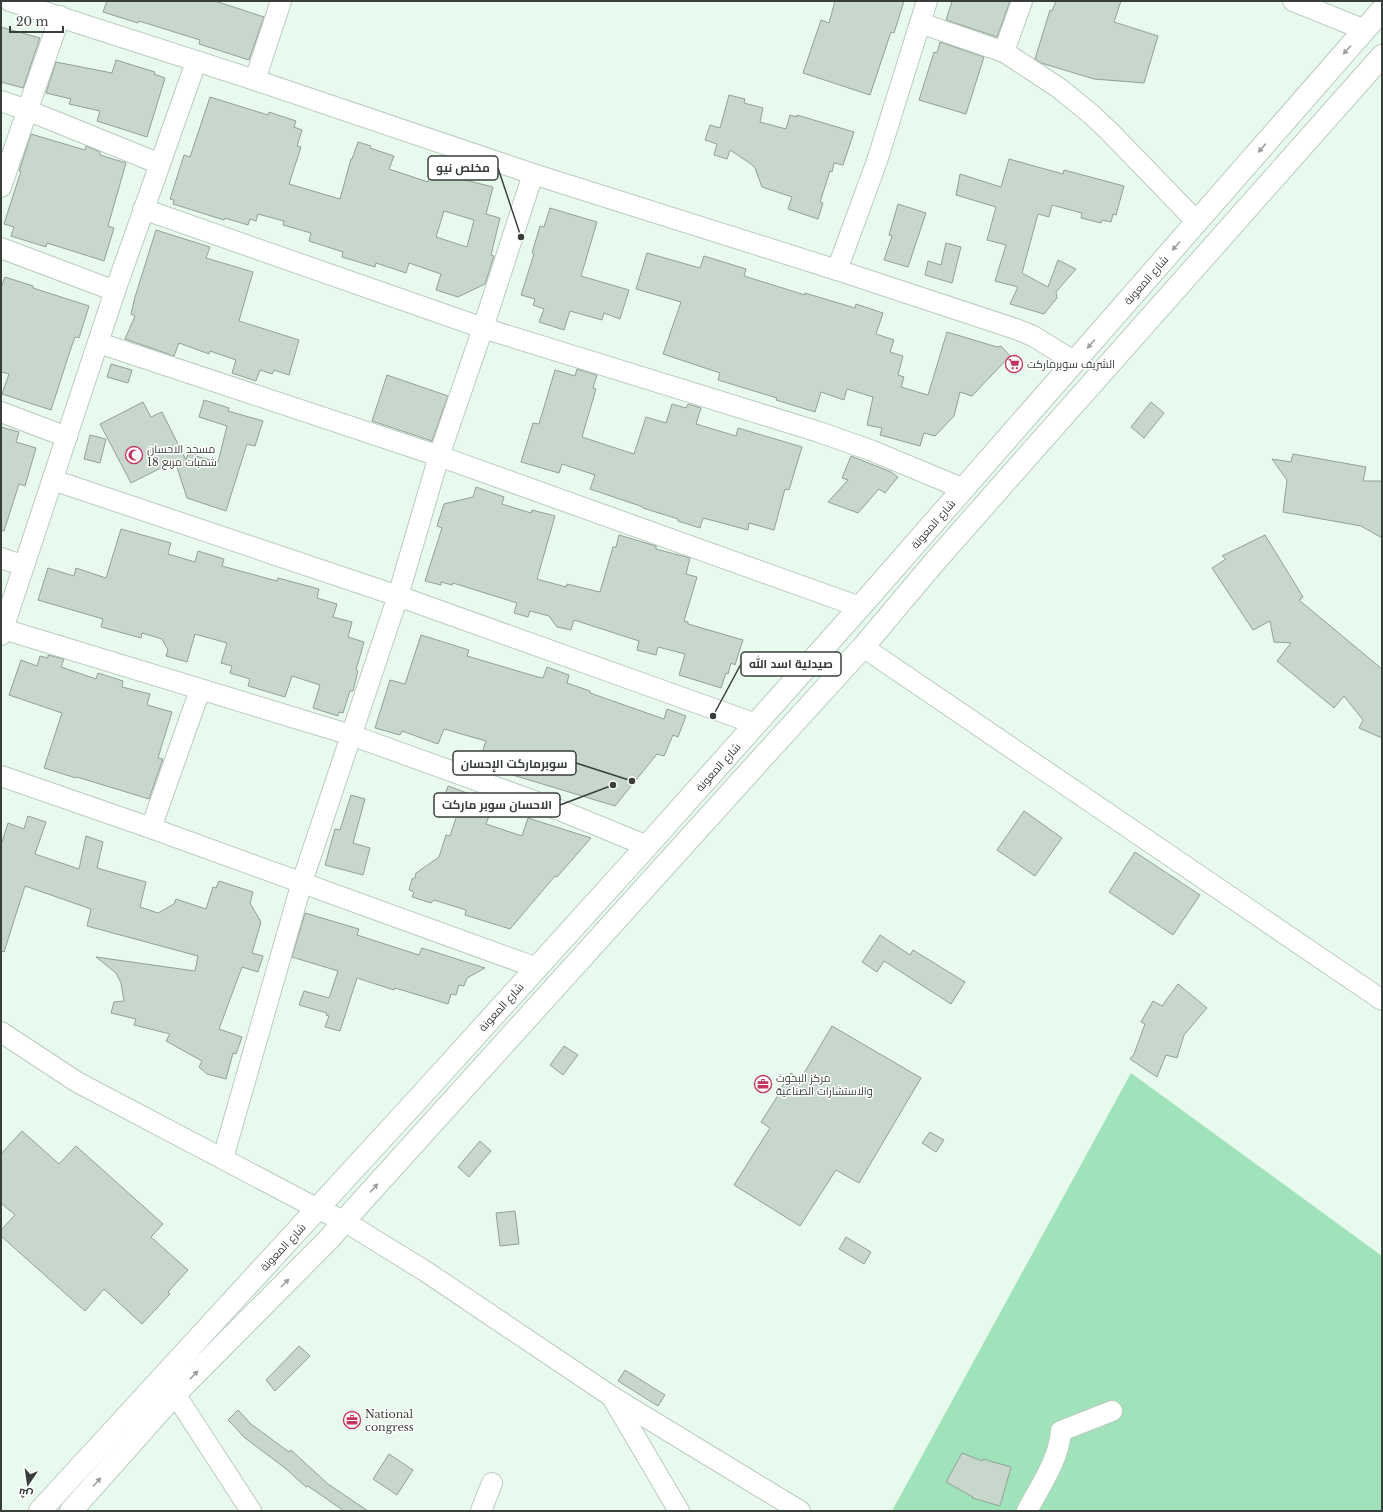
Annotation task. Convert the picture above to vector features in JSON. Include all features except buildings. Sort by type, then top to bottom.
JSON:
[{"type":"highway","name":"شارع المعونة","points":[[40,1511],[318,1209],[647,846],[964,489],[1382,10]]},
{"type":"highway","points":[[71,1511],[175,1394],[330,1238],[344,1220],[863,647],[984,506],[1382,56]]},
{"type":"street","points":[[10,1],[255,80],[533,174],[837,270],[1016,329],[1033,336],[1074,362]]},
{"type":"street","points":[[255,80],[280,1]]},
{"type":"street","points":[[837,270],[877,161],[927,1]]},
{"type":"street","points":[[1004,52],[1022,1]]},
{"type":"street","points":[[1293,1],[1365,30]]},
{"type":"street","points":[[1,187],[60,16]]},
{"type":"street","points":[[920,23],[1004,52],[1059,88],[1092,115],[1197,222]]},
{"type":"street","points":[[196,62],[115,291],[2,632],[351,735],[562,811],[647,846]]},
{"type":"street","points":[[1,101],[27,110],[160,164]]},
{"type":"street","points":[[223,1158],[302,882],[398,596],[439,456],[483,328],[533,174]]},
{"type":"street","points":[[143,209],[483,328],[819,432],[870,450],[964,489]]},
{"type":"street","points":[[1,248],[115,291]]},
{"type":"street","points":[[99,343],[439,456],[860,607]]},
{"type":"street","points":[[1,412],[67,436]]},
{"type":"street","points":[[53,480],[398,596],[756,724]]},
{"type":"street","points":[[1,558],[24,566]]},
{"type":"street","points":[[863,647],[1382,1000]]},
{"type":"street","points":[[151,828],[200,690]]},
{"type":"street","points":[[1,776],[302,882],[537,968]]},
{"type":"street","points":[[1,1032],[77,1082],[318,1209],[344,1220],[432,1275],[611,1396],[800,1511]]},
{"type":"street","points":[[175,1394],[251,1511]]},
{"type":"street","points":[[611,1396],[679,1511]]},
{"type":"street","points":[[1027,1511],[1054,1460],[1060,1445],[1061,1431],[1112,1410]]},
{"type":"street","points":[[481,1511],[492,1483]]},
{"type":"green space","points":[[1131,1073],[1382,1256],[1382,1511],[892,1511]]},
{"type":"place","name":"مخلص نيو","points":[[521,237]]},
{"type":"place","name":"الشريف سوبرماركت","points":[[1014,364]]},
{"type":"place","name":"مسجد الاحسان شمبات مربع 18","points":[[134,455]]},
{"type":"place","name":"صيدلية اسد الله","points":[[713,716]]},
{"type":"place","name":"سوبرماركت الإحسان","points":[[632,781]]},
{"type":"place","name":"الاحسان سوبر ماركت","points":[[613,785]]},
{"type":"place","name":"مركز البحوث والاستشارات الصناعية","points":[[763,1084]]},
{"type":"place","name":"National congress","points":[[352,1420]]}]
